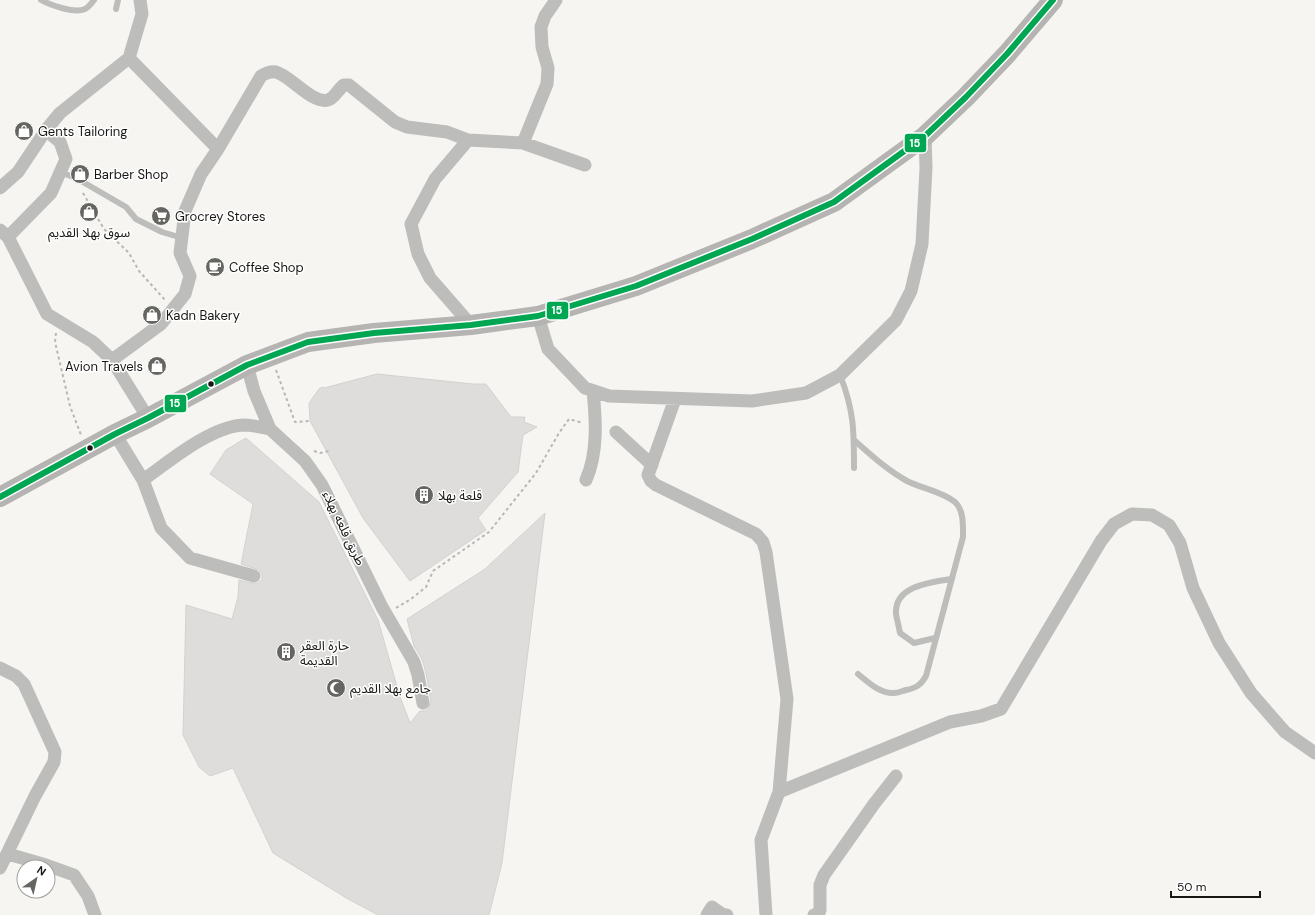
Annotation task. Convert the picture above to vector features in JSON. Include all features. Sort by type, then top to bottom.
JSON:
[{"type":"main road","points":[[0,497],[114,434],[148,418],[247,365],[308,342],[374,333],[471,325],[538,316],[636,286],[752,239],[834,202],[925,136],[966,97],[1007,54],[1053,0]]},
{"type":"street","points":[[0,188],[18,172],[46,130],[60,113],[129,58],[142,14],[140,0]]},
{"type":"street","points":[[523,143],[547,84],[548,68],[542,47],[541,27],[545,16],[556,0]]},
{"type":"street","points":[[129,58],[218,149]]},
{"type":"street","points":[[112,360],[161,324],[185,294],[190,276],[180,253],[185,211],[201,174],[218,149],[259,79],[268,72],[277,72],[314,97],[322,100],[328,100],[344,85],[349,85],[395,122],[407,127],[446,132],[468,140],[523,143],[585,165]]},
{"type":"street","points":[[46,130],[60,142],[66,159],[51,193],[4,234],[47,314],[93,342],[112,360],[148,418]]},
{"type":"street","points":[[538,316],[548,348],[585,388],[609,396],[752,401],[806,393],[840,375],[896,320],[911,291],[922,244],[926,168],[925,136]]},
{"type":"street","points":[[468,140],[435,179],[411,224],[418,254],[430,278],[471,325]]},
{"type":"street","name":"طريق قلعه بهلاء","points":[[247,365],[254,391],[270,428],[305,462],[322,485],[386,614],[414,662],[423,703]]},
{"type":"street","points":[[586,480],[592,461],[596,426],[593,391]]},
{"type":"street","points":[[675,399],[648,475],[651,481],[656,485],[748,529],[756,534],[763,542],[766,552],[788,699],[779,792],[761,840],[766,915]]},
{"type":"street","points":[[143,480],[202,439],[215,432],[228,427],[242,425],[270,428]]},
{"type":"street","points":[[616,432],[652,465]]},
{"type":"street","points":[[114,434],[143,480],[161,528],[190,558],[254,576]]},
{"type":"street","points":[[779,792],[950,722],[981,716],[1000,708],[1101,542],[1114,524],[1132,514],[1152,515],[1169,525],[1180,543],[1193,588],[1219,643],[1251,693],[1285,732],[1315,754]]},
{"type":"street","points":[[0,668],[16,676],[24,684],[55,752],[54,762],[35,796],[0,868]]},
{"type":"street","points":[[814,915],[819,913],[820,910],[820,885],[824,875],[874,804],[896,776]]},
{"type":"street","points":[[8,854],[74,875],[88,896],[95,915]]},
{"type":"street","points":[[707,915],[712,907],[726,915]]},
{"type":"lane","points":[[41,0],[77,10],[84,10],[89,7],[94,0]]},
{"type":"lane","points":[[116,9],[118,0]]},
{"type":"lane","points":[[60,172],[76,178],[126,207],[136,219],[162,232],[182,238]]},
{"type":"lane","points":[[840,375],[848,394],[851,409],[854,440],[854,468]]},
{"type":"lane","points":[[854,440],[892,472],[909,482],[956,502],[960,510],[963,523],[963,537],[926,676],[922,683],[915,688],[894,693],[883,692],[858,674]]},
{"type":"lane","points":[[935,638],[914,643],[900,633],[896,613],[898,600],[905,593],[920,585],[951,578]]},
{"type":"path","points":[[82,190],[104,229],[129,253],[139,271],[174,309]]},
{"type":"path","points":[[58,320],[55,342],[70,406],[87,449]]},
{"type":"path","points":[[271,356],[295,422],[310,421]]},
{"type":"path","points":[[386,614],[411,599],[426,587],[433,571],[489,532],[536,473],[559,433],[569,419],[596,426]]},
{"type":"building","name":"قلعة بهلا","points":[[377,374],[486,384],[511,417],[525,417],[524,422],[537,427],[523,435],[518,472],[478,518],[486,530],[410,581],[363,518],[310,421],[309,403],[319,389]]},
{"type":"building","name":"حارة العقر القديمة","points":[[246,438],[319,502],[378,620],[400,697],[410,723],[420,711],[425,711],[428,709],[431,702],[422,659],[414,646],[407,619],[485,569],[545,513],[502,863],[489,915],[378,915],[348,899],[273,853],[233,768],[210,776],[199,767],[183,735],[186,605],[232,619],[238,597],[239,580],[256,584],[262,579],[262,574],[259,570],[241,564],[253,504],[210,474],[226,450]]},
{"type":"transit line","name":"15","points":[[0,497],[115,434],[247,365],[308,342],[374,333],[471,325],[538,316],[636,286],[752,239],[834,202],[925,136],[966,97],[1007,54],[1053,0]]},
{"type":"place","name":"Gents Tailoring","points":[[24,131]]},
{"type":"place","name":"Barber Shop","points":[[80,174]]},
{"type":"place","name":"سوق بهلا القديم","points":[[89,212]]},
{"type":"place","name":"Grocrey Stores","points":[[161,216]]},
{"type":"place","name":"Coffee Shop","points":[[215,267]]},
{"type":"place","name":"Kadn Bakery","points":[[152,315]]},
{"type":"place","name":"Avion Travels","points":[[157,366]]},
{"type":"place","name":"قلعة بهلا","points":[[424,495]]},
{"type":"place","name":"حارة العقر القديمة","points":[[286,652]]},
{"type":"place","name":"جامع بهلا القديم","points":[[336,688]]}]
